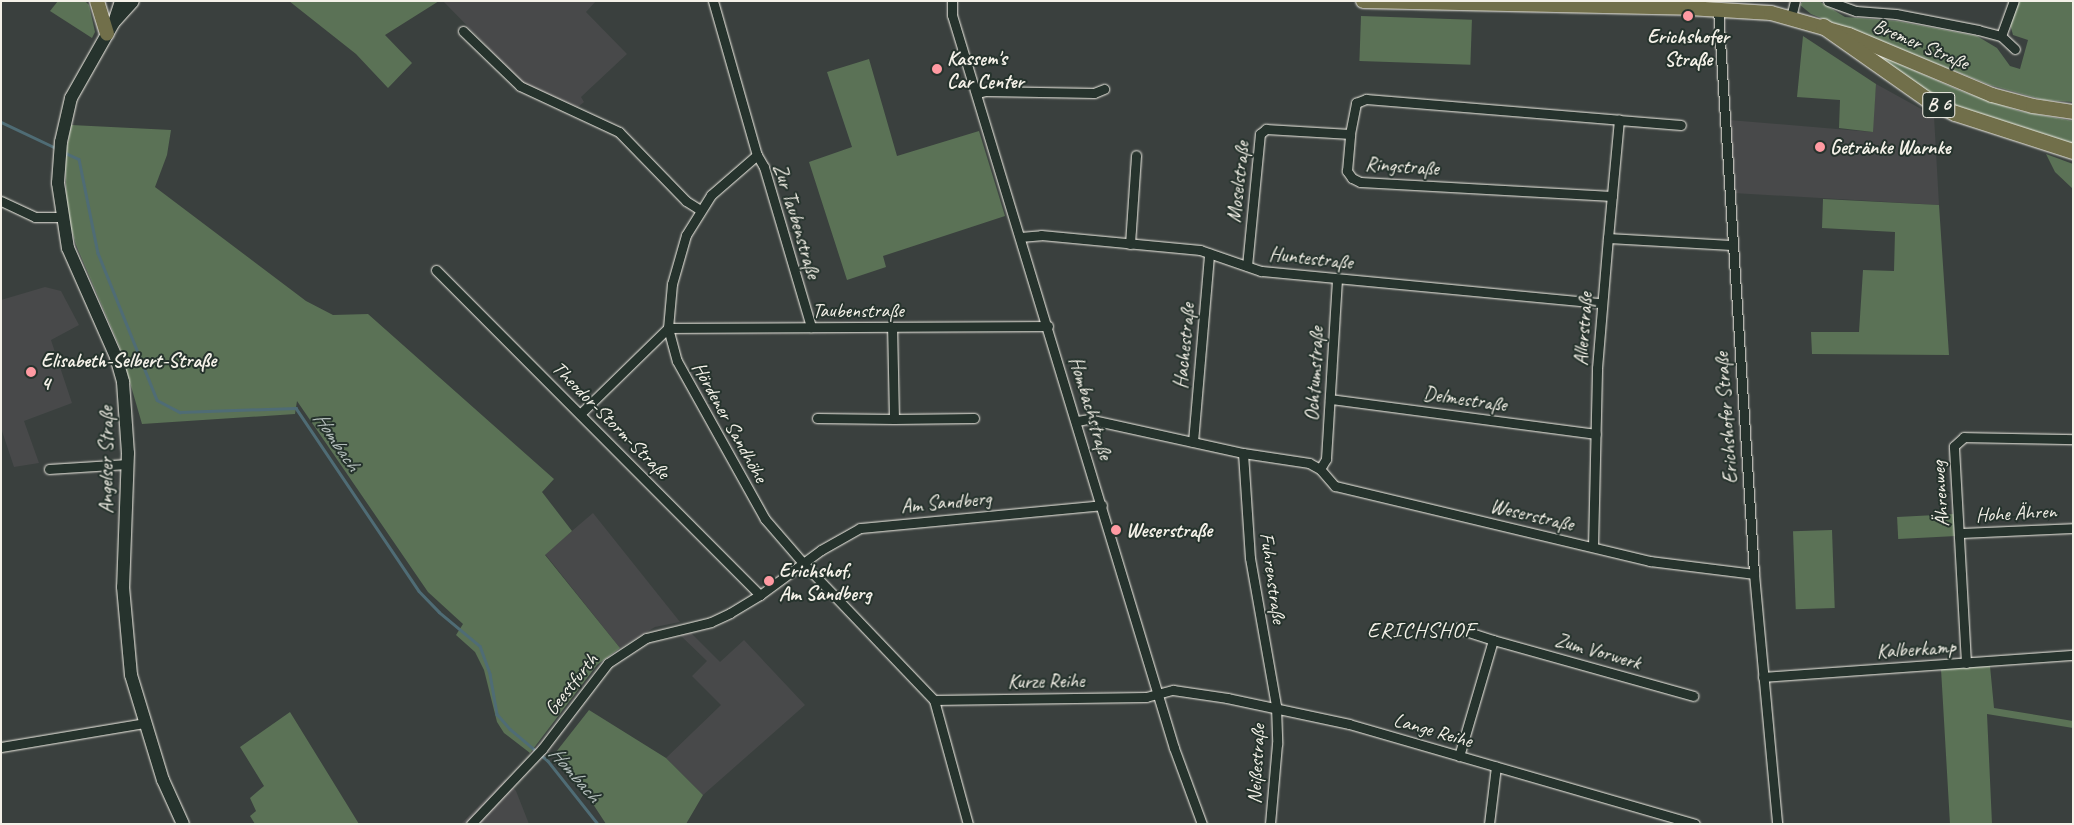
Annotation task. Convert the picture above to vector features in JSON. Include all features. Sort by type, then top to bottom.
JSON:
[{"type":"highway","name":"B 6","points":[[1823,26],[1927,99],[1964,116],[2073,151]]},
{"type":"main road","points":[[97,1],[111,28]]},
{"type":"main road","name":"Angelser Straße","points":[[121,1],[111,28],[71,98],[60,147],[58,183],[68,248],[121,374],[127,416],[123,553],[125,623],[131,675],[144,723],[163,780],[183,824]]},
{"type":"main road","name":"Angelser Straße","points":[[111,28],[133,1]]},
{"type":"main road","name":"Bremer Straße","points":[[1363,1],[1718,9],[1791,17],[1823,26],[1992,95],[2033,106],[2073,112]]},
{"type":"street","points":[[713,1],[757,155]]},
{"type":"street","name":"Hombachstraße","points":[[952,1],[952,16],[1048,326],[1157,694],[1202,824]]},
{"type":"street","points":[[1791,17],[1795,1]]},
{"type":"street","points":[[1828,1],[1856,11],[1934,21],[2001,36],[2015,49]]},
{"type":"street","points":[[2001,36],[2014,1]]},
{"type":"street","name":"Erichshofer Straße","points":[[1718,9],[1731,245],[1754,574],[1778,824]]},
{"type":"street","points":[[463,31],[520,86],[619,132],[686,201],[699,209]]},
{"type":"street","points":[[977,93],[986,91],[1094,93],[1104,89]]},
{"type":"street","name":"Ringstraße","points":[[1612,196],[1360,182],[1352,178],[1347,171],[1350,134],[1356,103],[1366,99],[1681,125]]},
{"type":"street","points":[[1619,120],[1608,238],[1731,245]]},
{"type":"street","name":"Moselstraße","points":[[1246,266],[1260,134],[1266,129],[1350,134]]},
{"type":"street","name":"Hördener Sandhöhe","points":[[757,155],[699,209],[686,234],[672,284],[668,328],[677,361],[755,504],[803,563],[934,700],[968,824]]},
{"type":"street","name":"Zur Taubenstraße","points":[[757,155],[764,166],[811,327]]},
{"type":"street","points":[[1130,244],[1136,155]]},
{"type":"street","points":[[1,201],[35,217],[62,217]]},
{"type":"street","name":"Huntestraße","points":[[1020,237],[1041,235],[1210,254],[1261,271],[1602,303]]},
{"type":"street","name":"Allerstraße","points":[[1593,547],[1602,303],[1608,238]]},
{"type":"street","name":"Hachestraße","points":[[1193,442],[1210,254]]},
{"type":"street","name":"Theodor-Storm-Straße","points":[[436,270],[760,595]]},
{"type":"street","name":"Ochtumstraße","points":[[1320,469],[1326,458],[1336,278]]},
{"type":"street","name":"Taubenstraße","points":[[668,328],[1048,326]]},
{"type":"street","points":[[892,327],[894,419]]},
{"type":"street","points":[[580,414],[668,328]]},
{"type":"street","name":"Delmestraße","points":[[1330,398],[1596,434]]},
{"type":"street","points":[[817,418],[974,418]]},
{"type":"street","name":"Weserstraße","points":[[1076,421],[1088,419],[1244,453],[1309,463],[1320,469],[1335,486],[1650,561],[1754,574]]},
{"type":"street","name":"Ährenweg","points":[[1966,663],[1954,446],[1964,437],[2073,439]]},
{"type":"street","name":"Fuhrenstraße","points":[[1244,453],[1250,558],[1276,706]]},
{"type":"street","points":[[50,469],[127,464]]},
{"type":"street","name":"Am Sandberg","points":[[803,563],[860,528],[1102,505]]},
{"type":"street","name":"Hohe Ähren","points":[[1960,533],[2073,528]]},
{"type":"street","name":"Geestfurth","points":[[471,824],[542,749],[583,692],[608,663],[646,638],[711,622],[760,595],[803,563]]},
{"type":"street","name":"Zum Vorwerk","points":[[1456,628],[1693,696]]},
{"type":"street","points":[[1460,756],[1493,640]]},
{"type":"street","name":"Kalberkamp","points":[[1763,677],[2073,655]]},
{"type":"street","name":"Lange Reihe","points":[[1157,694],[1173,690],[1276,706],[1496,766],[1695,824]]},
{"type":"street","name":"Kurze Reihe","points":[[934,700],[1146,697],[1157,694]]},
{"type":"street","name":"Neißestraße","points":[[1270,824],[1277,744],[1276,706]]},
{"type":"street","points":[[1,748],[144,723]]},
{"type":"street","points":[[1489,824],[1496,766]]},
{"type":"shaded area","points":[[443,1],[596,1],[586,12],[627,54],[581,97],[584,102],[578,107],[523,83]]},
{"type":"shaded area","points":[[1876,84],[1934,116],[1939,205],[1733,193],[1729,120],[1872,132]]},
{"type":"shaded area","name":"Elisabeth-Selbert-Straße 4","points":[[45,287],[61,291],[79,325],[51,340],[72,403],[24,421],[39,463],[14,467],[1,428],[1,300]]},
{"type":"shaded area","points":[[593,513],[680,622],[655,627],[620,648],[545,554]]},
{"type":"shaded area","points":[[690,632],[720,662],[744,640],[805,705],[703,795],[666,758],[721,705],[692,676],[707,661],[680,635]]},
{"type":"shaded area","points":[[505,779],[516,791],[529,824],[461,824]]},
{"type":"green space","points":[[58,1],[85,1],[89,5],[95,32],[92,38],[50,11]]},
{"type":"green space","points":[[289,1],[439,1],[385,35],[412,63],[388,88],[356,54]]},
{"type":"green space","points":[[1803,1],[1819,1],[1845,17],[1897,21],[1977,36],[1997,48],[2010,66],[2020,69],[2028,40],[2013,35],[2010,24],[2019,1],[2073,1],[2073,102],[2044,100],[1990,85],[1811,14],[1800,5]]},
{"type":"green space","points":[[1361,16],[1472,20],[1470,65],[1359,61]]},
{"type":"green space","points":[[1803,36],[1876,84],[1873,132],[1839,128],[1840,100],[1797,97]]},
{"type":"green space","points":[[1856,45],[1961,91],[2019,111],[2073,121],[2073,146],[1943,102]]},
{"type":"green space","points":[[869,59],[897,156],[979,131],[1005,216],[883,256],[886,267],[847,280],[809,162],[852,147],[827,72]]},
{"type":"green space","points":[[71,125],[171,130],[167,155],[155,187],[306,301],[333,315],[368,314],[554,479],[542,492],[572,531],[545,555],[620,648],[597,665],[530,753],[504,733],[497,722],[484,670],[475,652],[456,635],[463,624],[428,592],[297,401],[295,414],[142,424],[120,348],[76,245],[67,214],[65,159]]},
{"type":"green space","points":[[2046,154],[2073,164],[2073,189],[2055,172]]},
{"type":"green space","points":[[1823,199],[1939,205],[1949,355],[1812,354],[1811,332],[1859,332],[1863,270],[1894,271],[1895,232],[1822,228]]},
{"type":"green space","points":[[1955,514],[1956,536],[1898,539],[1897,517]]},
{"type":"green space","points":[[1832,530],[1835,608],[1796,609],[1793,531]]},
{"type":"green space","points":[[1990,666],[1994,708],[2073,721],[2073,728],[1987,714],[1992,824],[1950,824],[1941,669]]},
{"type":"green space","points":[[589,710],[666,758],[703,795],[686,824],[606,824],[591,801],[570,779],[556,752]]},
{"type":"green space","points":[[290,712],[359,824],[255,824],[250,816],[256,811],[250,798],[264,786],[240,747]]},
{"type":"waterway","name":"Hombach","points":[[1,122],[56,148]]},
{"type":"waterway","name":"Hombach","points":[[63,152],[79,159],[98,253],[157,400],[180,412],[296,408],[419,591],[439,612],[480,646],[490,674],[497,714],[510,729],[548,761],[598,824]]},
{"type":"place","name":"Erichshofer Straße","points":[[1688,16]]},
{"type":"place","name":"Kassem's Car Center","points":[[937,69]]},
{"type":"place","name":"Getränke Warnke","points":[[1820,147]]},
{"type":"place","name":"Elisabeth-Selbert-Straße 4","points":[[31,372]]},
{"type":"place","name":"Weserstraße","points":[[1116,530]]},
{"type":"place","name":"Erichshof, Am Sandberg","points":[[769,581]]},
{"type":"district","name":"ERICHSHOF","points":[[1421,631]]}]
